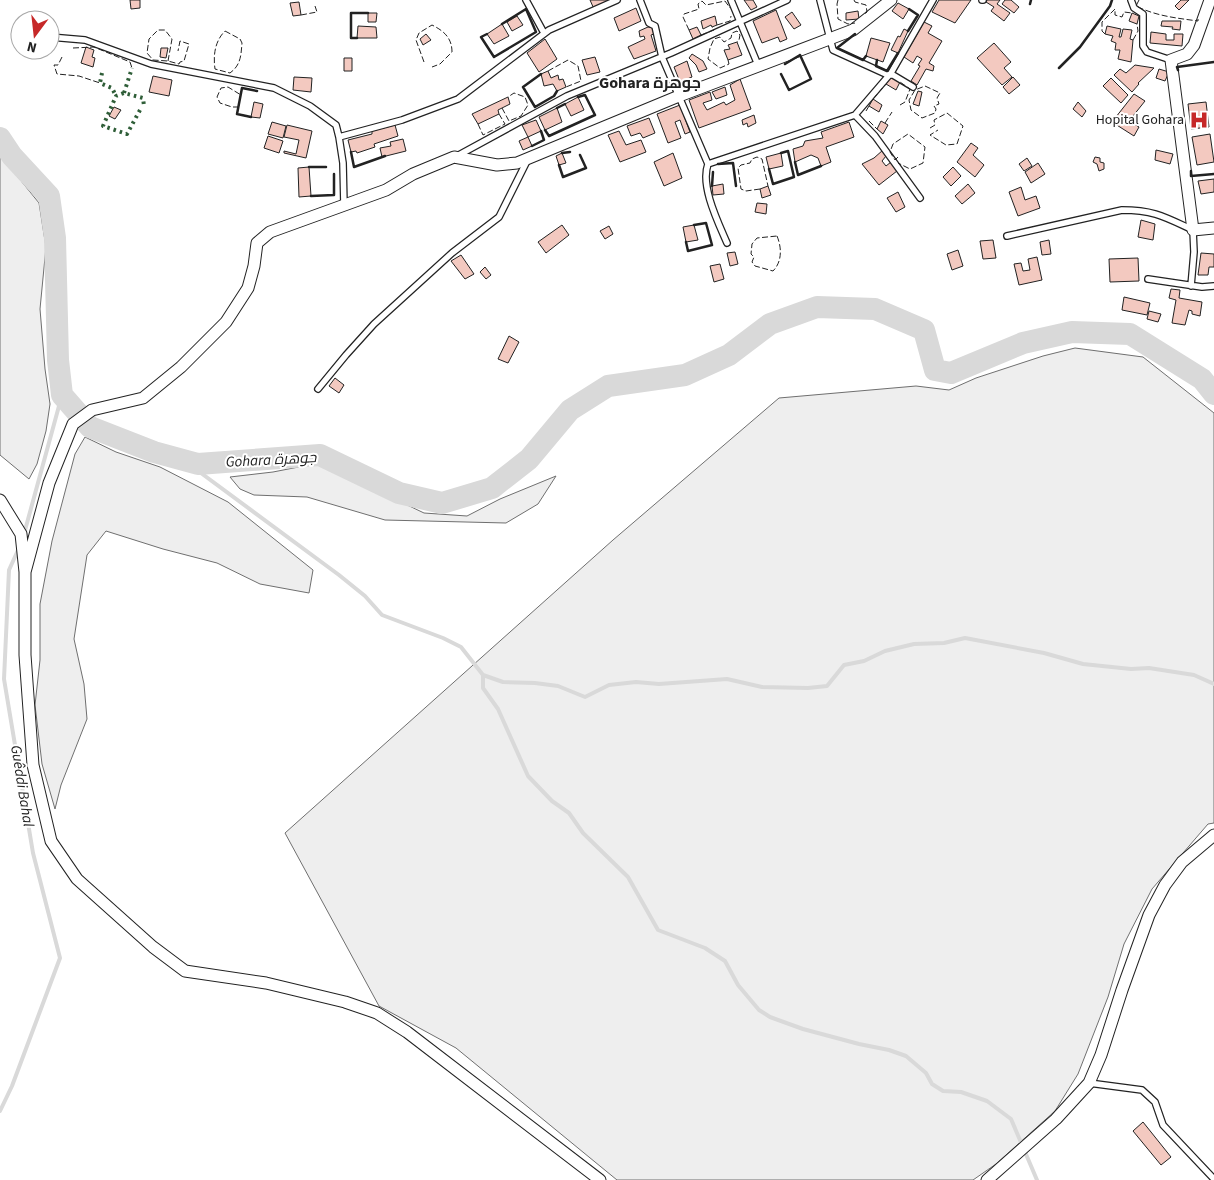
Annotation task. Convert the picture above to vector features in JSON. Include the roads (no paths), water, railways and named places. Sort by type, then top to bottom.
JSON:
[{"type":"street","points":[[25,572],[49,483],[73,424],[92,410],[143,398],[181,367],[226,322],[248,288],[254,266],[257,243],[270,232],[386,190],[413,174],[454,157],[497,165],[517,162],[679,96],[853,30],[891,0]]},
{"type":"street","points":[[1210,0],[1194,45],[1187,54],[1171,60],[1193,230],[1214,228]]},
{"type":"street","points":[[0,500],[22,534],[25,572],[25,655],[33,765],[51,841],[77,879],[153,947],[186,971],[266,983],[345,1002],[378,1014],[407,1032],[600,1180]]},
{"type":"street","points":[[987,1180],[1056,1120],[1089,1083],[1101,1056],[1149,915],[1182,862],[1214,835]]},
{"type":"lane","points":[[526,0],[544,33]]},
{"type":"lane","points":[[339,137],[402,120],[458,99],[544,33],[616,0]]},
{"type":"lane","points":[[640,0],[649,23],[655,26],[662,57],[708,164],[706,170],[710,202],[727,243]]},
{"type":"lane","points":[[731,0],[758,65]]},
{"type":"lane","points":[[454,157],[568,96],[662,57],[787,0]]},
{"type":"lane","points":[[820,0],[833,50],[888,75],[893,75],[913,87]]},
{"type":"lane","points":[[708,164],[855,115],[888,75],[932,0]]},
{"type":"lane","points":[[1131,0],[1134,8],[1144,14],[1143,46],[1146,52],[1171,60]]},
{"type":"lane","points":[[60,38],[85,40],[151,64],[274,88],[310,106],[336,125],[343,163],[344,206]]},
{"type":"lane","points":[[855,115],[874,136],[920,198]]},
{"type":"lane","points":[[318,390],[374,324],[452,254],[498,217],[529,157]]},
{"type":"lane","points":[[1007,236],[1122,210],[1142,210],[1160,214],[1193,230],[1194,252],[1191,286]]},
{"type":"lane","points":[[1148,279],[1191,286],[1214,286]]},
{"type":"lane","points":[[1089,1083],[1142,1090],[1156,1102],[1163,1126],[1214,1179]]},
{"type":"waterway","name":"Gohara جوهرة","points":[[0,138],[12,156],[49,196],[55,238],[58,360],[62,395],[90,427],[154,452],[198,464],[320,455],[399,493],[442,503],[492,488],[529,459],[570,410],[608,386],[685,375],[729,355],[770,324],[817,307],[875,309],[924,330],[935,370],[951,373],[1023,343],[1072,332],[1130,334],[1202,379],[1214,394]]},
{"type":"waterway","name":"Guêddi Bahal","points":[[24,534],[62,395]]},
{"type":"waterway","points":[[182,459],[339,575],[365,596],[382,615],[443,638],[461,647],[483,675],[503,682],[558,686],[585,697],[609,685],[636,682],[659,684],[727,679],[762,687],[808,688],[827,686],[844,665],[864,661],[885,651],[914,644],[944,643],[965,638],[1044,653],[1083,664],[1131,669],[1149,668],[1194,675],[1214,684]]},
{"type":"waterway","name":"Guêddi Bahal","points":[[0,1111],[12,1086],[60,958],[33,853],[4,679],[9,570],[19,548]]},
{"type":"waterway","points":[[483,675],[483,688],[498,709],[528,776],[552,801],[569,813],[583,833],[628,877],[658,930],[705,948],[725,961],[738,985],[759,1010],[770,1017],[803,1029],[906,1056],[926,1073],[932,1084],[943,1091],[961,1092],[987,1101],[1011,1119],[1037,1180]]},
{"type":"place","name":"Hopital Gohara","points":[[1199,120]]},
{"type":"district","name":"Gohara جوهرة","points":[[650,83]]}]
